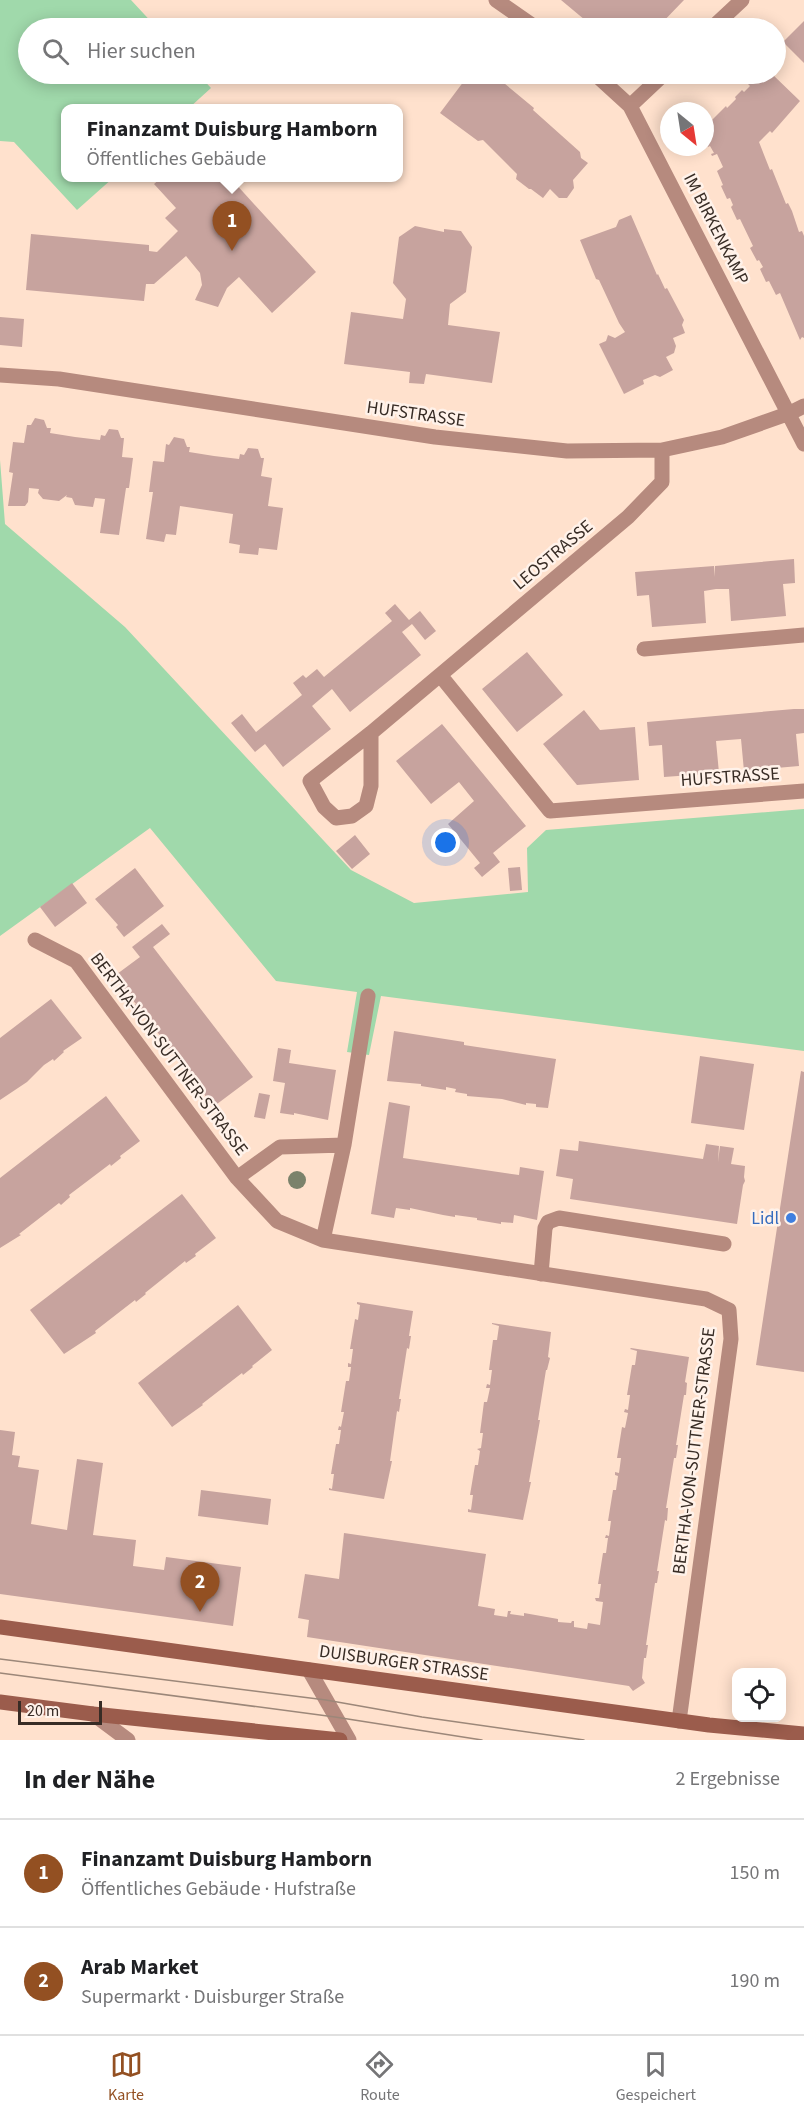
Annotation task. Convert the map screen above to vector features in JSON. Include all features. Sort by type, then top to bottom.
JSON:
[{"type":"main road","name":"DUISBURGER STRASSE","points":[[0,1627],[679,1720],[804,1734]]},
{"type":"main road","points":[[0,1702],[291,1738],[340,1740]]},
{"type":"street","points":[[496,0],[522,18]]},
{"type":"street","points":[[723,18],[742,0]]},
{"type":"street","name":"IM BIRKENKAMP","points":[[606,84],[630,106],[790,413]]},
{"type":"street","points":[[630,106],[653,84]]},
{"type":"street","name":"HUFSTRASSE","points":[[0,375],[59,379],[435,437],[567,451],[662,450],[722,437],[804,406]]},
{"type":"street","points":[[790,413],[804,444]]},
{"type":"street","name":"LEOSTRASSE","points":[[371,733],[371,786],[366,806],[352,816],[336,818],[324,807],[309,781],[371,733],[628,517],[662,482],[662,450]]},
{"type":"street","points":[[644,649],[804,635]]},
{"type":"street","name":"HUFSTRASSE","points":[[440,675],[550,811],[804,791]]},
{"type":"street","name":"BERTHA-VON-SUTTNER-STRASSE","points":[[34,940],[76,961],[237,1178],[277,1221],[323,1240],[706,1299],[729,1311],[731,1339],[679,1720]]},
{"type":"street","points":[[323,1240],[344,1145],[368,996]]},
{"type":"street","name":"BERTHA-VON-SUTTNER-STRASSE","points":[[237,1178],[279,1147],[344,1145]]},
{"type":"street","points":[[541,1274],[545,1228],[548,1222],[559,1218],[724,1244]]},
{"type":"street","points":[[309,1670],[350,1740]]},
{"type":"street","points":[[93,1714],[128,1740]]},
{"type":"green space","points":[[0,0],[131,0],[148,18],[18,18],[18,84],[207,84],[211,88],[193,104],[61,104],[61,182],[108,182],[77,210],[14,142],[0,141]]},
{"type":"green space","points":[[0,460],[5,524],[125,627],[351,870],[414,903],[528,892],[527,848],[546,830],[804,809],[804,1051],[381,996],[369,1055],[347,1052],[357,992],[276,981],[150,828],[0,936]]},
{"type":"building","points":[[561,0],[684,0],[667,18],[583,18]]},
{"type":"building","points":[[804,21],[804,63],[786,45],[786,39]]},
{"type":"building","points":[[462,84],[505,84],[534,108],[533,110],[580,152],[581,158],[588,163],[573,180],[574,188],[567,198],[559,198],[550,189],[543,198],[516,179],[517,174],[483,140],[478,141],[440,113]]},
{"type":"building","points":[[748,84],[782,84],[800,101],[772,133],[770,131],[759,142],[786,204],[788,203],[792,211],[799,232],[802,231],[804,236],[804,338],[800,340],[780,293],[776,295],[769,281],[766,282],[760,269],[763,267],[750,248],[753,246],[740,219],[737,220],[730,198],[727,199],[721,186],[723,185],[717,171],[723,167],[717,154],[714,155],[714,118],[736,99],[735,97],[742,90],[744,92],[750,86]]},
{"type":"building","points":[[156,182],[234,182],[316,272],[272,313],[239,277],[227,288],[218,307],[195,300],[202,285],[200,273],[186,256],[154,284],[146,284],[144,301],[26,290],[31,234],[149,245],[149,251],[157,252],[178,231],[165,218],[176,208],[154,184]]},
{"type":"building","points":[[631,215],[657,275],[665,289],[667,288],[684,320],[682,325],[685,333],[673,338],[676,346],[674,353],[666,357],[673,370],[660,377],[655,375],[643,380],[644,384],[624,394],[599,344],[606,341],[608,335],[615,338],[625,332],[599,280],[596,279],[580,240],[616,227],[619,220]]},
{"type":"building","points":[[415,226],[444,232],[444,229],[461,231],[472,247],[466,292],[450,304],[448,325],[500,332],[492,383],[426,374],[424,384],[409,383],[410,372],[344,364],[351,312],[403,319],[406,299],[393,283],[399,237]]},
{"type":"building","points":[[0,317],[24,319],[22,347],[0,345]]},
{"type":"building","points":[[35,418],[44,420],[47,428],[51,428],[50,433],[100,440],[101,435],[105,436],[109,429],[118,430],[121,438],[124,438],[122,457],[133,458],[119,535],[100,533],[105,499],[95,498],[93,507],[75,505],[72,498],[66,497],[67,495],[59,501],[43,499],[38,493],[39,489],[29,488],[28,502],[25,506],[8,506],[13,473],[9,472],[13,442],[24,443],[27,425],[31,425]]},
{"type":"building","points":[[174,437],[184,439],[187,447],[190,447],[189,452],[214,456],[239,459],[240,454],[244,455],[248,448],[258,449],[261,458],[264,458],[261,476],[272,478],[268,506],[283,508],[277,550],[259,548],[258,555],[239,553],[240,545],[229,543],[233,514],[180,506],[176,535],[166,534],[164,542],[146,539],[153,492],[149,492],[153,461],[164,462],[166,444],[169,445]]},
{"type":"building","points":[[794,559],[795,583],[783,584],[786,616],[731,621],[729,589],[716,589],[704,591],[706,623],[652,627],[649,595],[637,596],[635,572],[714,566],[715,577],[715,566]]},
{"type":"building","points":[[395,604],[409,620],[420,611],[436,631],[425,640],[412,624],[402,632],[421,655],[350,712],[332,689],[312,706],[331,729],[283,767],[265,744],[255,752],[231,723],[242,714],[256,732],[302,695],[293,683],[303,675],[306,678],[317,669],[324,677],[392,621],[385,613]]},
{"type":"building","points":[[527,652],[563,695],[517,732],[482,689]]},
{"type":"building","points":[[804,709],[804,733],[796,734],[799,766],[744,771],[741,739],[728,740],[716,741],[719,773],[664,777],[662,745],[649,746],[647,722]]},
{"type":"building","points":[[584,710],[600,730],[635,727],[639,780],[577,785],[543,744]]},
{"type":"building","points":[[442,724],[526,826],[493,853],[500,862],[482,877],[474,868],[480,863],[448,824],[474,801],[459,782],[431,804],[396,761]]},
{"type":"building","points":[[355,835],[370,854],[352,869],[336,851]]},
{"type":"building","points":[[520,867],[522,890],[510,891],[508,868]]},
{"type":"building","points":[[135,868],[164,906],[124,937],[116,927],[118,925],[95,899]]},
{"type":"building","points":[[72,883],[87,903],[55,927],[40,907]]},
{"type":"building","points":[[162,924],[170,934],[153,947],[253,1077],[213,1107],[163,1042],[164,1040],[113,977],[140,957],[132,947]]},
{"type":"building","points":[[51,999],[82,1038],[63,1051],[54,1061],[53,1059],[44,1065],[27,1082],[0,1100],[0,1038]]},
{"type":"building","points":[[394,1031],[464,1042],[464,1045],[556,1059],[548,1108],[536,1107],[536,1104],[526,1103],[526,1105],[502,1099],[467,1096],[467,1094],[455,1092],[456,1089],[446,1087],[446,1090],[421,1086],[421,1084],[387,1081]]},
{"type":"building","points":[[278,1048],[291,1050],[289,1063],[336,1070],[328,1120],[294,1113],[294,1115],[280,1113],[285,1083],[273,1081]]},
{"type":"building","points":[[700,1056],[754,1064],[744,1130],[691,1123]]},
{"type":"building","name":"Lidl","points":[[801,1071],[804,1072],[804,1372],[756,1365]]},
{"type":"building","points":[[259,1093],[270,1095],[265,1119],[254,1117]]},
{"type":"building","points":[[106,1096],[140,1141],[111,1166],[110,1164],[69,1195],[70,1197],[61,1205],[59,1203],[19,1234],[21,1235],[0,1248],[0,1178]]},
{"type":"building","points":[[389,1102],[410,1106],[403,1158],[519,1175],[520,1167],[544,1171],[537,1220],[514,1215],[513,1223],[501,1222],[501,1224],[410,1208],[410,1210],[396,1208],[394,1218],[371,1214]]},
{"type":"building","points":[[579,1141],[703,1159],[706,1144],[719,1146],[718,1162],[720,1146],[734,1148],[731,1164],[745,1166],[745,1181],[737,1224],[570,1199],[573,1179],[556,1176],[560,1149],[578,1151]]},
{"type":"building","points":[[182,1194],[216,1238],[195,1254],[196,1256],[186,1263],[185,1261],[136,1302],[135,1300],[95,1331],[96,1333],[64,1354],[30,1310]]},
{"type":"building","points":[[357,1302],[413,1311],[409,1336],[411,1336],[409,1349],[407,1348],[390,1461],[392,1461],[384,1499],[329,1490],[329,1488],[332,1489],[334,1474],[331,1474],[336,1444],[339,1444],[341,1430],[338,1430],[339,1426],[341,1427],[344,1412],[341,1412],[346,1381],[349,1381],[351,1367],[348,1367],[348,1363],[351,1364],[353,1349],[350,1349],[360,1305]]},
{"type":"building","points":[[238,1305],[272,1350],[243,1375],[242,1373],[172,1427],[138,1383]]},
{"type":"building","points":[[492,1323],[551,1332],[548,1357],[550,1358],[546,1370],[529,1482],[531,1482],[523,1520],[468,1512],[468,1509],[471,1510],[473,1495],[470,1495],[480,1451],[477,1449],[481,1448],[483,1433],[480,1433],[484,1402],[487,1402],[490,1388],[486,1388],[487,1384],[490,1385],[492,1370],[489,1370],[493,1340],[497,1340],[499,1326]]},
{"type":"building","points":[[631,1348],[689,1357],[685,1382],[687,1383],[686,1395],[684,1395],[676,1445],[678,1445],[676,1458],[674,1458],[666,1508],[668,1508],[667,1521],[665,1520],[646,1645],[648,1645],[646,1658],[644,1658],[642,1678],[645,1683],[633,1691],[629,1686],[307,1637],[309,1620],[298,1618],[305,1574],[339,1579],[344,1533],[486,1554],[478,1606],[495,1609],[494,1615],[507,1617],[508,1611],[511,1611],[510,1614],[524,1616],[524,1613],[558,1619],[558,1622],[571,1623],[574,1621],[574,1627],[587,1629],[588,1623],[600,1625],[603,1602],[596,1601],[595,1598],[599,1598],[601,1584],[598,1584],[608,1538],[605,1538],[606,1535],[609,1536],[611,1521],[608,1521],[613,1490],[616,1490],[618,1476],[615,1472],[619,1473],[621,1458],[617,1458],[622,1427],[625,1428],[628,1413],[624,1412],[625,1409],[628,1410],[630,1395],[627,1395],[632,1365],[635,1365],[637,1351]]},
{"type":"building","points":[[0,1430],[15,1432],[12,1455],[20,1456],[18,1467],[39,1470],[31,1524],[67,1530],[77,1459],[103,1463],[93,1535],[136,1540],[133,1566],[164,1570],[166,1557],[241,1567],[233,1626],[0,1594]]},
{"type":"building","points":[[201,1490],[271,1499],[268,1525],[198,1516]]},
{"type":"tram line","points":[[0,1659],[326,1700],[422,1717],[584,1740]]},
{"type":"tram line","points":[[0,1673],[335,1717],[482,1740]]},
{"type":"place","name":"Finanzamt Duisburg Hamborn","points":[[232,251]]},
{"type":"place","name":"Lidl","points":[[791,1218]]},
{"type":"place","name":"Arab Market","points":[[200,1612]]}]
